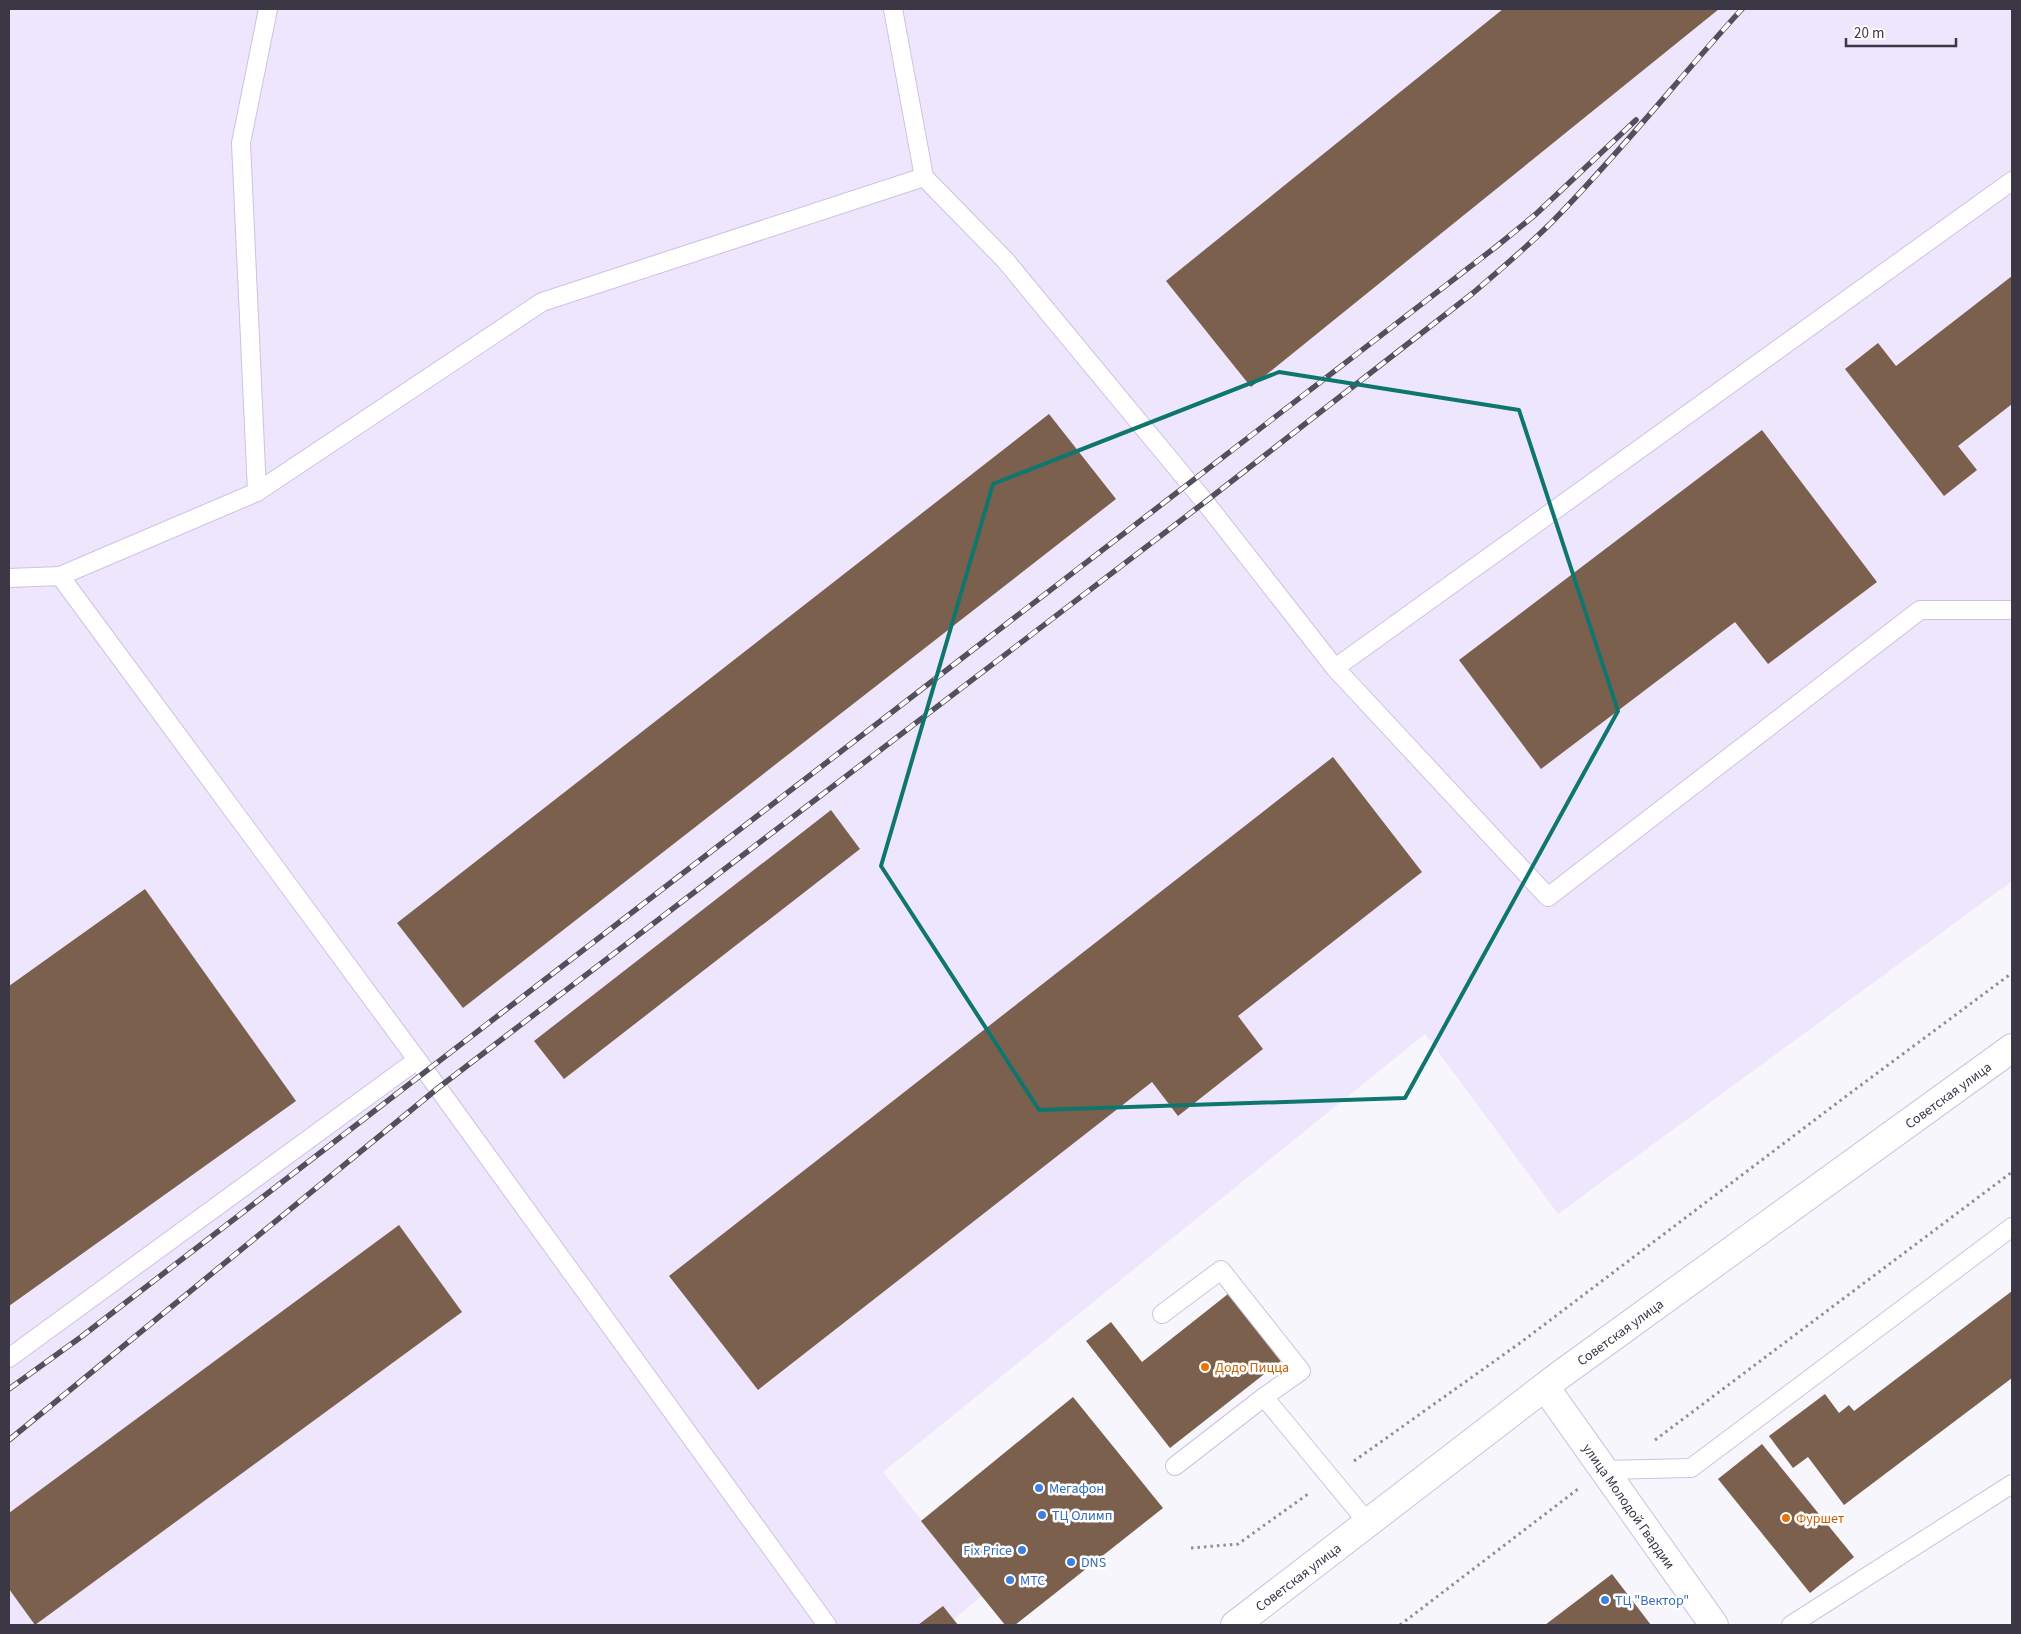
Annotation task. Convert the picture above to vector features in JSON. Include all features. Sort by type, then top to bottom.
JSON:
[{"type":"main road","name":"Советская улица","points":[[1234,1625],[1545,1387],[2012,1048]]},
{"type":"main road","name":"улица Молодой Гвардии","points":[[1545,1387],[1714,1625]]},
{"type":"lane","points":[[257,492],[241,143],[268,9]]},
{"type":"lane","points":[[893,9],[924,177],[1005,260],[1205,502],[1335,668],[1548,897],[1920,610],[2012,610]]},
{"type":"lane","points":[[9,578],[60,576],[257,492],[542,302],[924,177]]},
{"type":"lane","points":[[1335,668],[2012,181]]},
{"type":"lane","points":[[60,576],[416,1060],[827,1625]]},
{"type":"lane","points":[[9,1358],[416,1060]]},
{"type":"lane","points":[[1604,1470],[1691,1468],[2012,1227]]},
{"type":"lane","points":[[1162,1314],[1221,1270],[1301,1371],[1264,1397],[1175,1466]]},
{"type":"lane","points":[[1264,1397],[1368,1523]]},
{"type":"lane","points":[[1791,1625],[2012,1484]]},
{"type":"path","points":[[1191,1548],[1238,1544],[1520,1344],[1849,1094],[2012,973]]},
{"type":"path","points":[[1649,1444],[2012,1172]]},
{"type":"path","points":[[1400,1625],[1604,1470]]},
{"type":"highlighted area","points":[[1279,372],[1519,410],[1618,711],[1405,1098],[1039,1110],[881,866],[993,484]]},
{"type":"shaded area","points":[[9,9],[2012,9],[2012,881],[1558,1214],[1425,1034],[883,1472],[982,1596],[954,1619],[958,1625],[9,1625]]},
{"type":"building","points":[[1503,9],[1719,9],[1251,387],[1166,281]]},
{"type":"building","points":[[2012,276],[2012,404],[1958,446],[1977,470],[1944,496],[1845,369],[1878,343],[1896,366]]},
{"type":"building","points":[[1049,414],[1116,499],[463,1008],[397,923]]},
{"type":"building","points":[[1762,430],[1877,582],[1768,664],[1735,622],[1541,769],[1459,660]]},
{"type":"building","points":[[1333,757],[1422,872],[1238,1016],[1263,1049],[1178,1116],[1152,1082],[758,1390],[669,1276]]},
{"type":"building","points":[[831,810],[860,849],[564,1079],[534,1041]]},
{"type":"building","points":[[145,889],[296,1101],[9,1306],[9,986]]},
{"type":"building","points":[[399,1225],[462,1312],[35,1625],[9,1589],[9,1513]]},
{"type":"building","points":[[2012,1291],[2012,1378],[1844,1505],[1808,1457],[1793,1468],[1769,1436],[1825,1394],[1839,1413],[1849,1405],[1854,1411]]},
{"type":"building","points":[[1228,1294],[1281,1361],[1170,1448],[1086,1341],[1111,1322],[1142,1362]]},
{"type":"building","name":"ТЦ Олимп","points":[[1073,1397],[1163,1508],[1015,1625],[1005,1625],[921,1521]]},
{"type":"building","name":"Фуршет","points":[[1762,1444],[1854,1557],[1810,1593],[1718,1479]]},
{"type":"building","name":"ТЦ \"Вектор\"","points":[[1612,1574],[1651,1625],[1545,1625]]},
{"type":"building","points":[[943,1606],[958,1625],[918,1625]]},
{"type":"railway","points":[[9,1440],[438,1088],[1205,502],[1473,293],[1533,240],[1577,196],[1742,9]]},
{"type":"railway","points":[[9,1389],[81,1337],[1497,246],[1536,214],[1636,120]]},
{"type":"place","name":"Додо Пицца","points":[[1205,1367]]},
{"type":"place","name":"Мегафон","points":[[1039,1488]]},
{"type":"place","name":"ТЦ Олимп","points":[[1042,1515]]},
{"type":"place","name":"Фуршет","points":[[1786,1518]]},
{"type":"place","name":"Fix Price","points":[[1022,1550]]},
{"type":"place","name":"DNS","points":[[1071,1562]]},
{"type":"place","name":"МТС","points":[[1010,1580]]},
{"type":"place","name":"ТЦ \"Вектор\"","points":[[1605,1600]]}]
